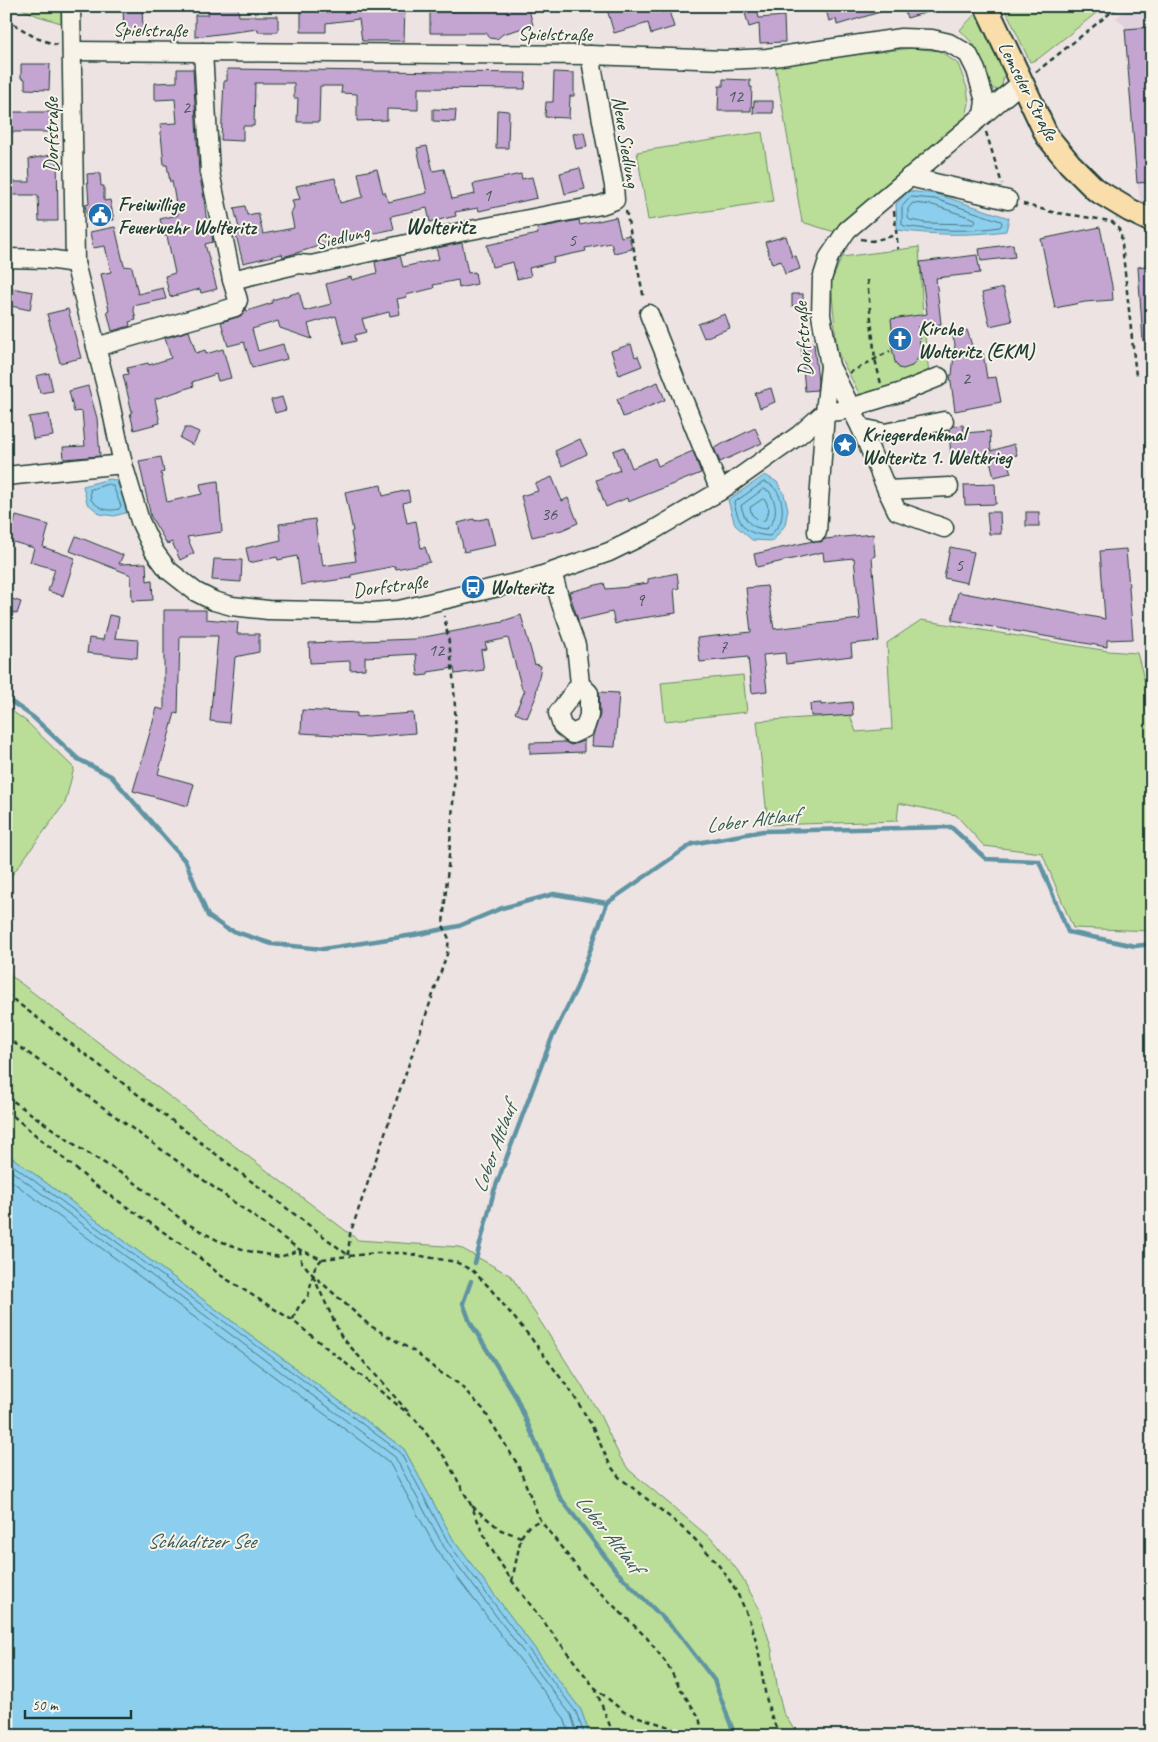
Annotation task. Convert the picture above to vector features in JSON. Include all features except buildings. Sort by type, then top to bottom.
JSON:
[{"type":"main road","name":"Lemseler Straße","points":[[986,6],[1047,136],[1070,164],[1096,190],[1129,210],[1152,221]]},
{"type":"street","name":"Dorfstraße","points":[[71,6],[81,226],[75,263],[109,398],[123,464],[140,521],[154,551],[168,570],[196,592],[214,601],[232,606],[268,610],[341,612],[399,610],[552,572],[608,552],[652,531],[720,491],[799,435],[824,412]]},
{"type":"street","name":"Spielstraße","points":[[72,51],[590,55],[725,60],[767,58],[901,38],[932,39],[949,43],[968,54],[976,70],[985,101],[983,115]]},
{"type":"street","points":[[96,347],[235,307],[238,300],[232,280],[210,172],[203,52]]},
{"type":"street","name":"Neue Siedlung","points":[[461,232],[601,205],[615,200],[590,55]]},
{"type":"street","name":"Dorfstraße","points":[[817,532],[824,412],[833,373],[821,315],[822,279],[829,257],[847,230],[1021,83]]},
{"type":"street","points":[[909,178],[1008,200]]},
{"type":"street","name":"Siedlung","points":[[232,280],[299,264],[311,266],[461,232]]},
{"type":"street","points":[[6,258],[48,259],[75,263]]},
{"type":"street","points":[[649,314],[720,491]]},
{"type":"street","points":[[833,373],[861,428],[898,511],[944,528]]},
{"type":"street","points":[[824,412],[840,411],[883,398],[939,377]]},
{"type":"street","points":[[861,428],[885,433],[944,421]]},
{"type":"street","points":[[6,476],[123,464]]},
{"type":"street","points":[[887,490],[949,488]]},
{"type":"street","points":[[552,572],[576,645],[580,684]]},
{"type":"path","points":[[1021,83],[1119,6]]},
{"type":"path","points":[[6,19],[36,38],[72,51]]},
{"type":"path","points":[[983,115],[988,140],[1008,200],[1052,212],[1110,221],[1118,228],[1121,235],[1136,376]]},
{"type":"path","points":[[892,192],[898,250]]},
{"type":"path","points":[[615,200],[626,210],[645,303],[649,314]]},
{"type":"path","points":[[842,237],[872,240],[896,235]]},
{"type":"path","points":[[866,280],[875,358],[883,398]]},
{"type":"path","points":[[833,373],[890,351]]},
{"type":"path","points":[[348,1255],[350,1234],[447,954],[449,939],[443,925],[455,752],[455,695],[450,643],[441,601]]},
{"type":"path","points":[[6,994],[348,1255]]},
{"type":"path","points":[[6,1038],[300,1250],[322,1259],[348,1255],[404,1252],[456,1262],[473,1271],[488,1286],[531,1338],[572,1394],[591,1424],[610,1465],[619,1477],[695,1539],[715,1560],[729,1580],[754,1635],[762,1664],[770,1715],[781,1736]]},
{"type":"path","points":[[6,1096],[81,1149],[129,1178],[186,1222],[217,1240],[248,1251],[280,1257],[300,1250]]},
{"type":"path","points":[[6,1110],[95,1185],[194,1253],[220,1275],[292,1320],[415,1420]]},
{"type":"path","points":[[300,1250],[301,1261],[313,1275],[368,1325],[415,1352],[438,1372],[459,1384],[483,1409],[518,1465],[540,1520],[587,1580],[647,1638],[662,1658],[698,1717],[702,1735]]},
{"type":"path","points":[[292,1320],[298,1308],[308,1296],[315,1267],[322,1259]]},
{"type":"path","points":[[313,1275],[341,1336],[415,1420],[446,1459],[488,1544],[512,1581],[594,1687],[624,1712],[672,1728],[684,1736]]},
{"type":"path","points":[[470,1505],[501,1530],[521,1537]]},
{"type":"path","points":[[512,1581],[521,1537],[528,1527],[540,1520]]},
{"type":"path","points":[[594,1687],[614,1736]]},
{"type":"shaded area","points":[[1130,6],[1152,6],[1152,206],[1141,202],[1137,183],[1124,25],[1116,18]]},
{"type":"green space","points":[[16,6],[61,6],[61,23],[38,16]]},
{"type":"green space","points":[[1004,6],[1105,6],[1038,59],[1030,62]]},
{"type":"green space","points":[[979,10],[1005,71],[1002,85],[997,90],[988,86],[975,46],[960,30]]},
{"type":"green space","points":[[912,48],[940,51],[958,64],[967,88],[969,103],[965,121],[835,232],[802,222],[775,64]]},
{"type":"green space","points":[[762,132],[773,201],[648,220],[637,152]]},
{"type":"green space","points":[[919,247],[929,375],[860,395],[837,351],[831,282],[842,257]]},
{"type":"green space","points":[[921,620],[1108,651],[1137,653],[1152,708],[1152,931],[1073,928],[1042,853],[984,846],[956,815],[899,803],[897,821],[768,825],[757,721],[850,715],[856,732],[892,729],[887,643]]},
{"type":"green space","points":[[743,675],[747,712],[665,721],[661,683]]},
{"type":"green space","points":[[6,707],[26,721],[74,768],[65,803],[6,883]]},
{"type":"green space","points":[[6,972],[358,1240],[459,1247],[511,1276],[598,1411],[620,1457],[629,1470],[715,1542],[738,1571],[759,1608],[772,1650],[783,1712],[798,1736],[590,1736],[581,1710],[454,1541],[404,1449],[6,1153]]},
{"type":"water","points":[[908,191],[936,194],[1009,218],[1006,231],[952,234],[897,230],[896,204]]},
{"type":"water","points":[[765,475],[777,482],[784,494],[788,509],[785,525],[773,541],[752,540],[735,525],[728,500]]},
{"type":"water","points":[[109,479],[116,480],[129,512],[114,516],[100,514],[87,503],[83,486]]},
{"type":"water","name":"Schladitzer See","points":[[6,1153],[404,1449],[454,1541],[581,1710],[590,1736],[6,1736]]},
{"type":"waterway","points":[[6,698],[33,717],[78,759],[111,776],[186,862],[208,916],[227,929],[272,944],[323,949],[459,926],[502,908],[554,894],[607,903]]},
{"type":"waterway","name":"Lober Altlauf","points":[[475,1263],[494,1191],[551,1040],[577,987],[607,903],[692,844],[763,831],[951,827],[986,859],[1039,861],[1068,932],[1135,946],[1152,944]]},
{"type":"waterway","name":"Lober Altlauf","points":[[471,1281],[463,1303],[470,1322],[516,1397],[559,1496],[617,1572],[677,1632],[714,1680],[735,1736]]},
{"type":"place","name":"Freiwillige Feuerwehr Wolteritz","points":[[100,215]]},
{"type":"place","name":"Kirche Wolteritz (EKM)","points":[[900,339]]},
{"type":"place","name":"Kriegerdenkmal Wolteritz 1. Weltkrieg","points":[[845,445]]},
{"type":"place","name":"Wolteritz","points":[[473,587]]},
{"type":"district","name":"Wolteritz","points":[[440,227]]}]
